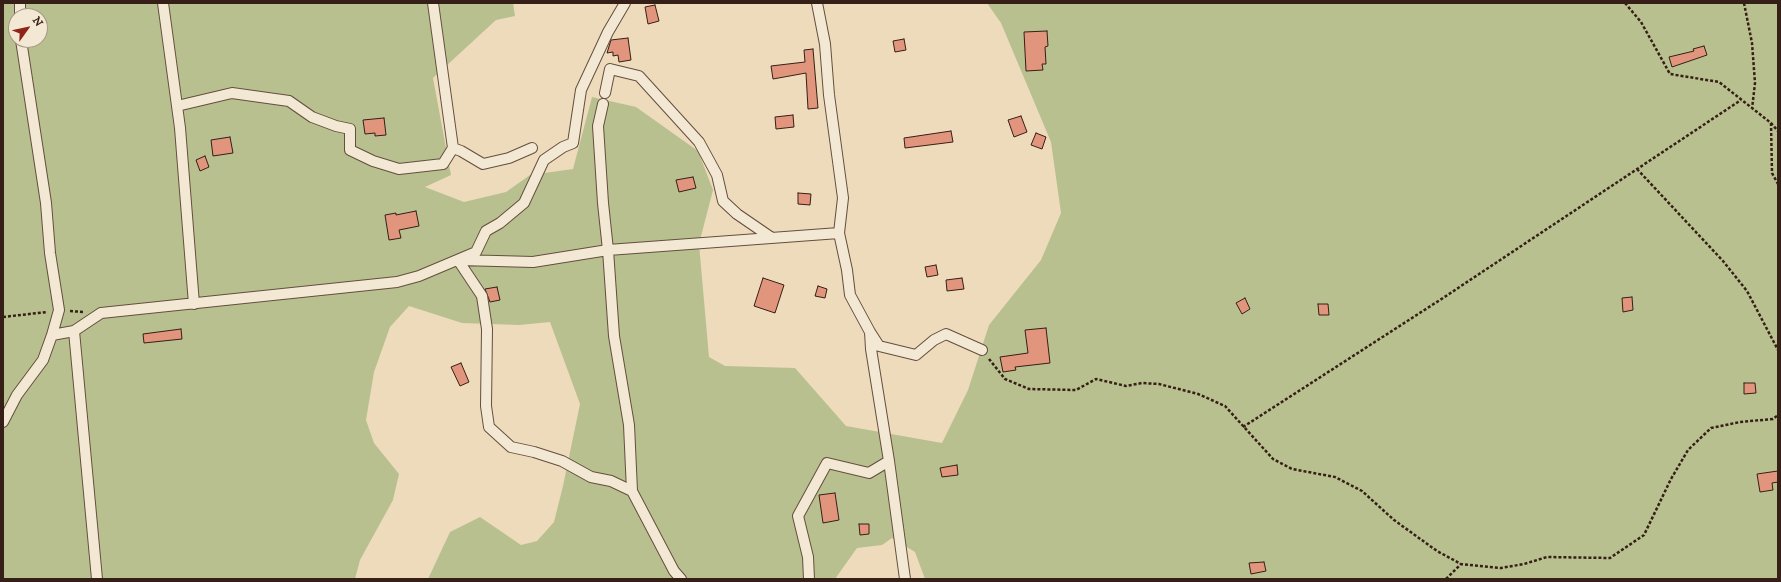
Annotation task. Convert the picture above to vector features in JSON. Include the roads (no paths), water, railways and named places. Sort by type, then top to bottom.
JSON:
[{"type":"street","points":[[163,3],[177,106],[194,304]]},
{"type":"street","points":[[177,106],[232,92],[288,101],[312,118],[350,129],[350,150],[373,161],[399,169],[443,164],[453,148],[433,3]]},
{"type":"street","points":[[52,335],[74,331],[101,313],[397,282],[419,276],[476,252],[486,231],[500,223],[524,203],[544,160],[563,147],[573,143],[581,90],[608,32],[625,3]]},
{"type":"street","points":[[817,3],[825,44],[829,96],[843,198],[839,233],[847,270],[850,295],[879,346],[916,356],[934,340],[946,334],[982,350]]},
{"type":"street","points":[[3,422],[17,395],[43,360],[59,310],[50,253],[46,203],[22,48]]},
{"type":"street","points":[[605,93],[610,69],[639,76],[699,142],[717,175],[723,201],[738,214],[772,238]]},
{"type":"street","points":[[603,104],[598,126],[602,203],[608,250],[614,336],[629,425],[632,491],[674,571],[681,579]]},
{"type":"street","points":[[453,148],[483,164],[509,158],[532,148]]},
{"type":"street","points":[[458,260],[533,262],[608,250],[839,233]]},
{"type":"street","points":[[458,260],[482,296],[487,329],[486,406],[489,427],[511,447],[534,452],[562,461],[591,477],[611,481],[632,491]]},
{"type":"street","points":[[74,331],[97,579]]},
{"type":"street","points":[[870,332],[871,349],[889,461],[905,579]]},
{"type":"street","points":[[809,579],[808,557],[798,516],[827,463],[869,473],[889,461]]}]
